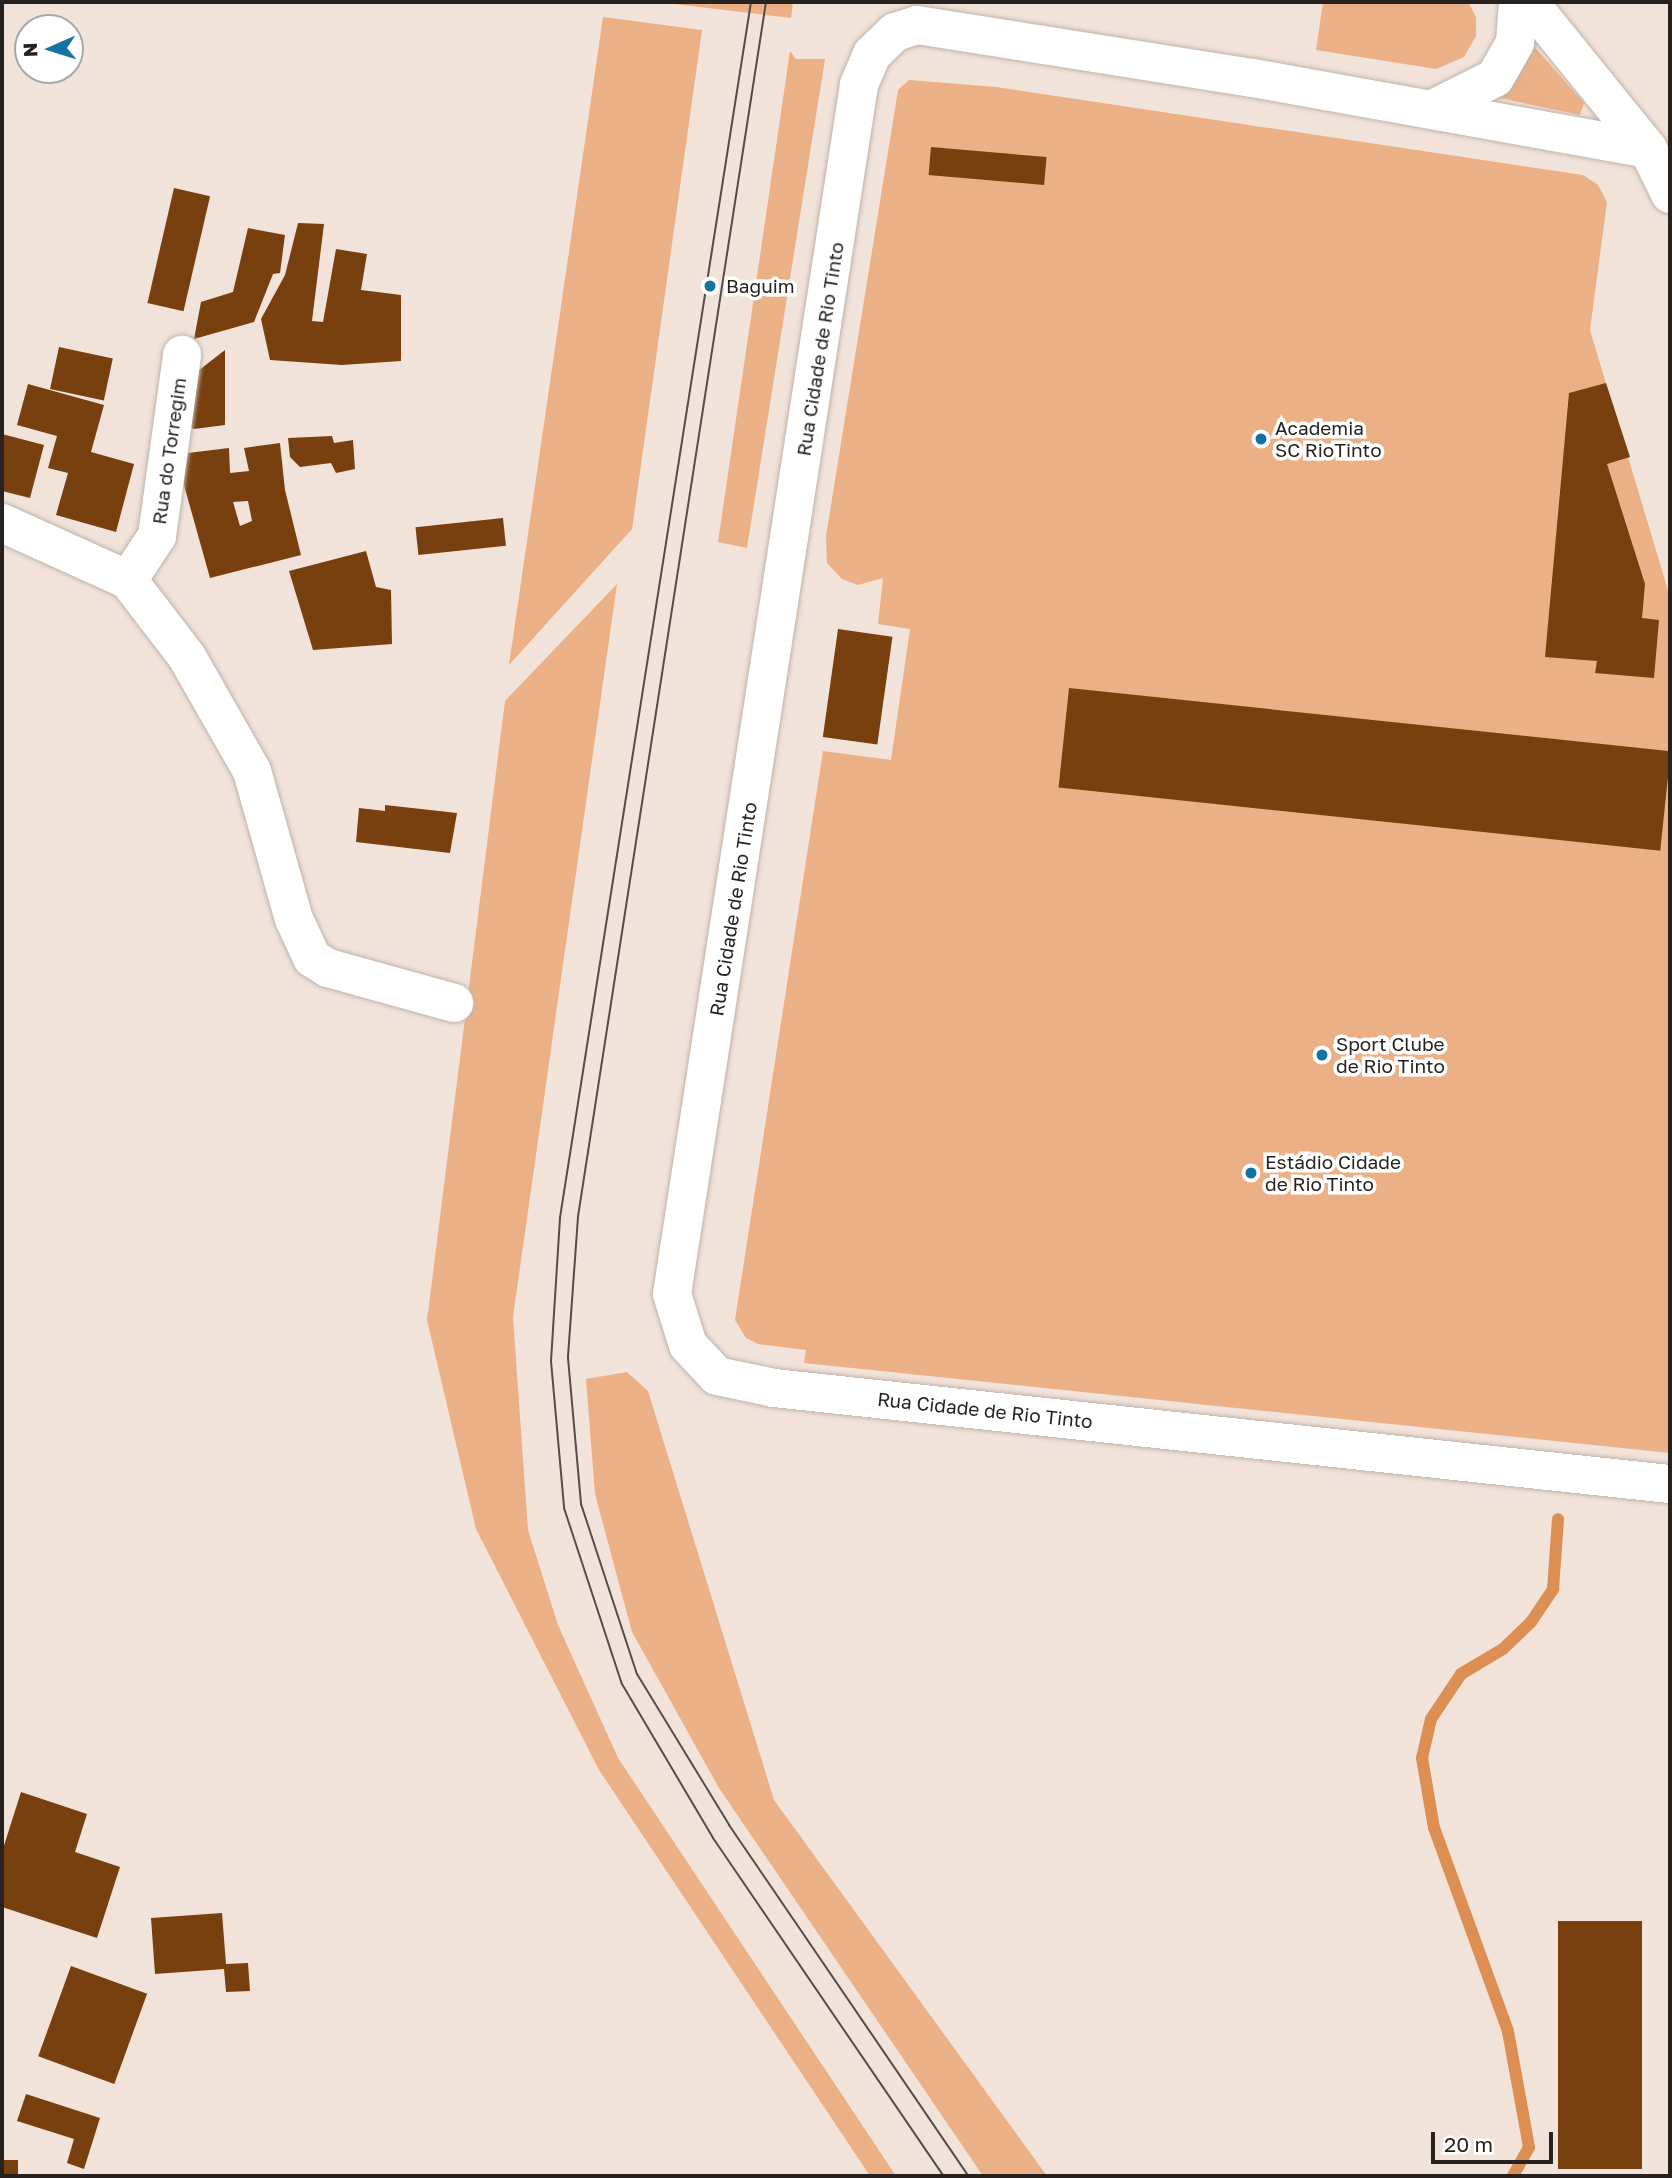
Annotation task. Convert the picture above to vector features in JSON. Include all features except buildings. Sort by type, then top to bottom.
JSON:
[{"type":"street","points":[[1433,109],[1495,78],[1515,43],[1518,2]]},
{"type":"street","points":[[1529,2],[1648,149],[1670,194]]},
{"type":"street","name":"Rua Cidade de Rio Tinto","points":[[1648,149],[1433,109],[918,25],[895,32],[872,54],[859,85],[672,1294],[688,1345],[717,1376],[774,1388],[1670,1484]]},
{"type":"street","name":"Rua do Torregim","points":[[128,580],[157,536],[182,355]]},
{"type":"street","points":[[2,523],[128,580],[187,657],[252,771],[294,919],[312,958],[328,968],[454,1003]]},
{"type":"shaded area","points":[[658,2],[793,2],[791,18]]},
{"type":"shaded area","points":[[1323,2],[1468,2],[1476,17],[1476,36],[1464,57],[1436,69],[1316,50]]},
{"type":"shaded area","points":[[603,17],[702,30],[632,529],[509,665]]},
{"type":"shaded area","points":[[1532,44],[1584,103],[1580,115],[1495,97]]},
{"type":"shaded area","points":[[790,51],[796,59],[825,59],[747,548],[718,542]]},
{"type":"shaded area","points":[[909,80],[996,87],[1583,175],[1598,185],[1607,202],[1590,330],[1670,597],[1670,1453],[804,1363],[806,1350],[758,1344],[746,1338],[735,1320],[823,751],[891,760],[910,629],[878,624],[883,578],[858,585],[842,579],[827,563],[826,536],[898,90]]},
{"type":"shaded area","points":[[617,584],[513,1317],[528,1530],[558,1625],[618,1758],[896,2176],[870,2176],[599,1770],[476,1529],[427,1320],[505,701]]},
{"type":"shaded area","points":[[627,1372],[648,1391],[774,1800],[1047,2176],[983,2176],[719,1788],[632,1632],[595,1494],[586,1379]]},
{"type":"waterway","points":[[1513,2176],[1529,2147],[1508,2031],[1434,1828],[1422,1758],[1431,1719],[1461,1674],[1503,1649],[1531,1622],[1553,1589],[1558,1519]]},
{"type":"tram line","points":[[751,2],[560,1218],[551,1361],[564,1508],[622,1684],[713,1838],[944,2176]]},
{"type":"tram line","points":[[766,2],[578,1217],[568,1358],[581,1504],[637,1674],[729,1825],[968,2176]]},
{"type":"place","name":"Baguim","points":[[710,286]]},
{"type":"place","name":"Academia SC RioTinto","points":[[1261,439]]},
{"type":"place","name":"Sport Clube de Rio Tinto","points":[[1322,1055]]},
{"type":"place","name":"Estádio Cidade de Rio Tinto","points":[[1251,1173]]}]
